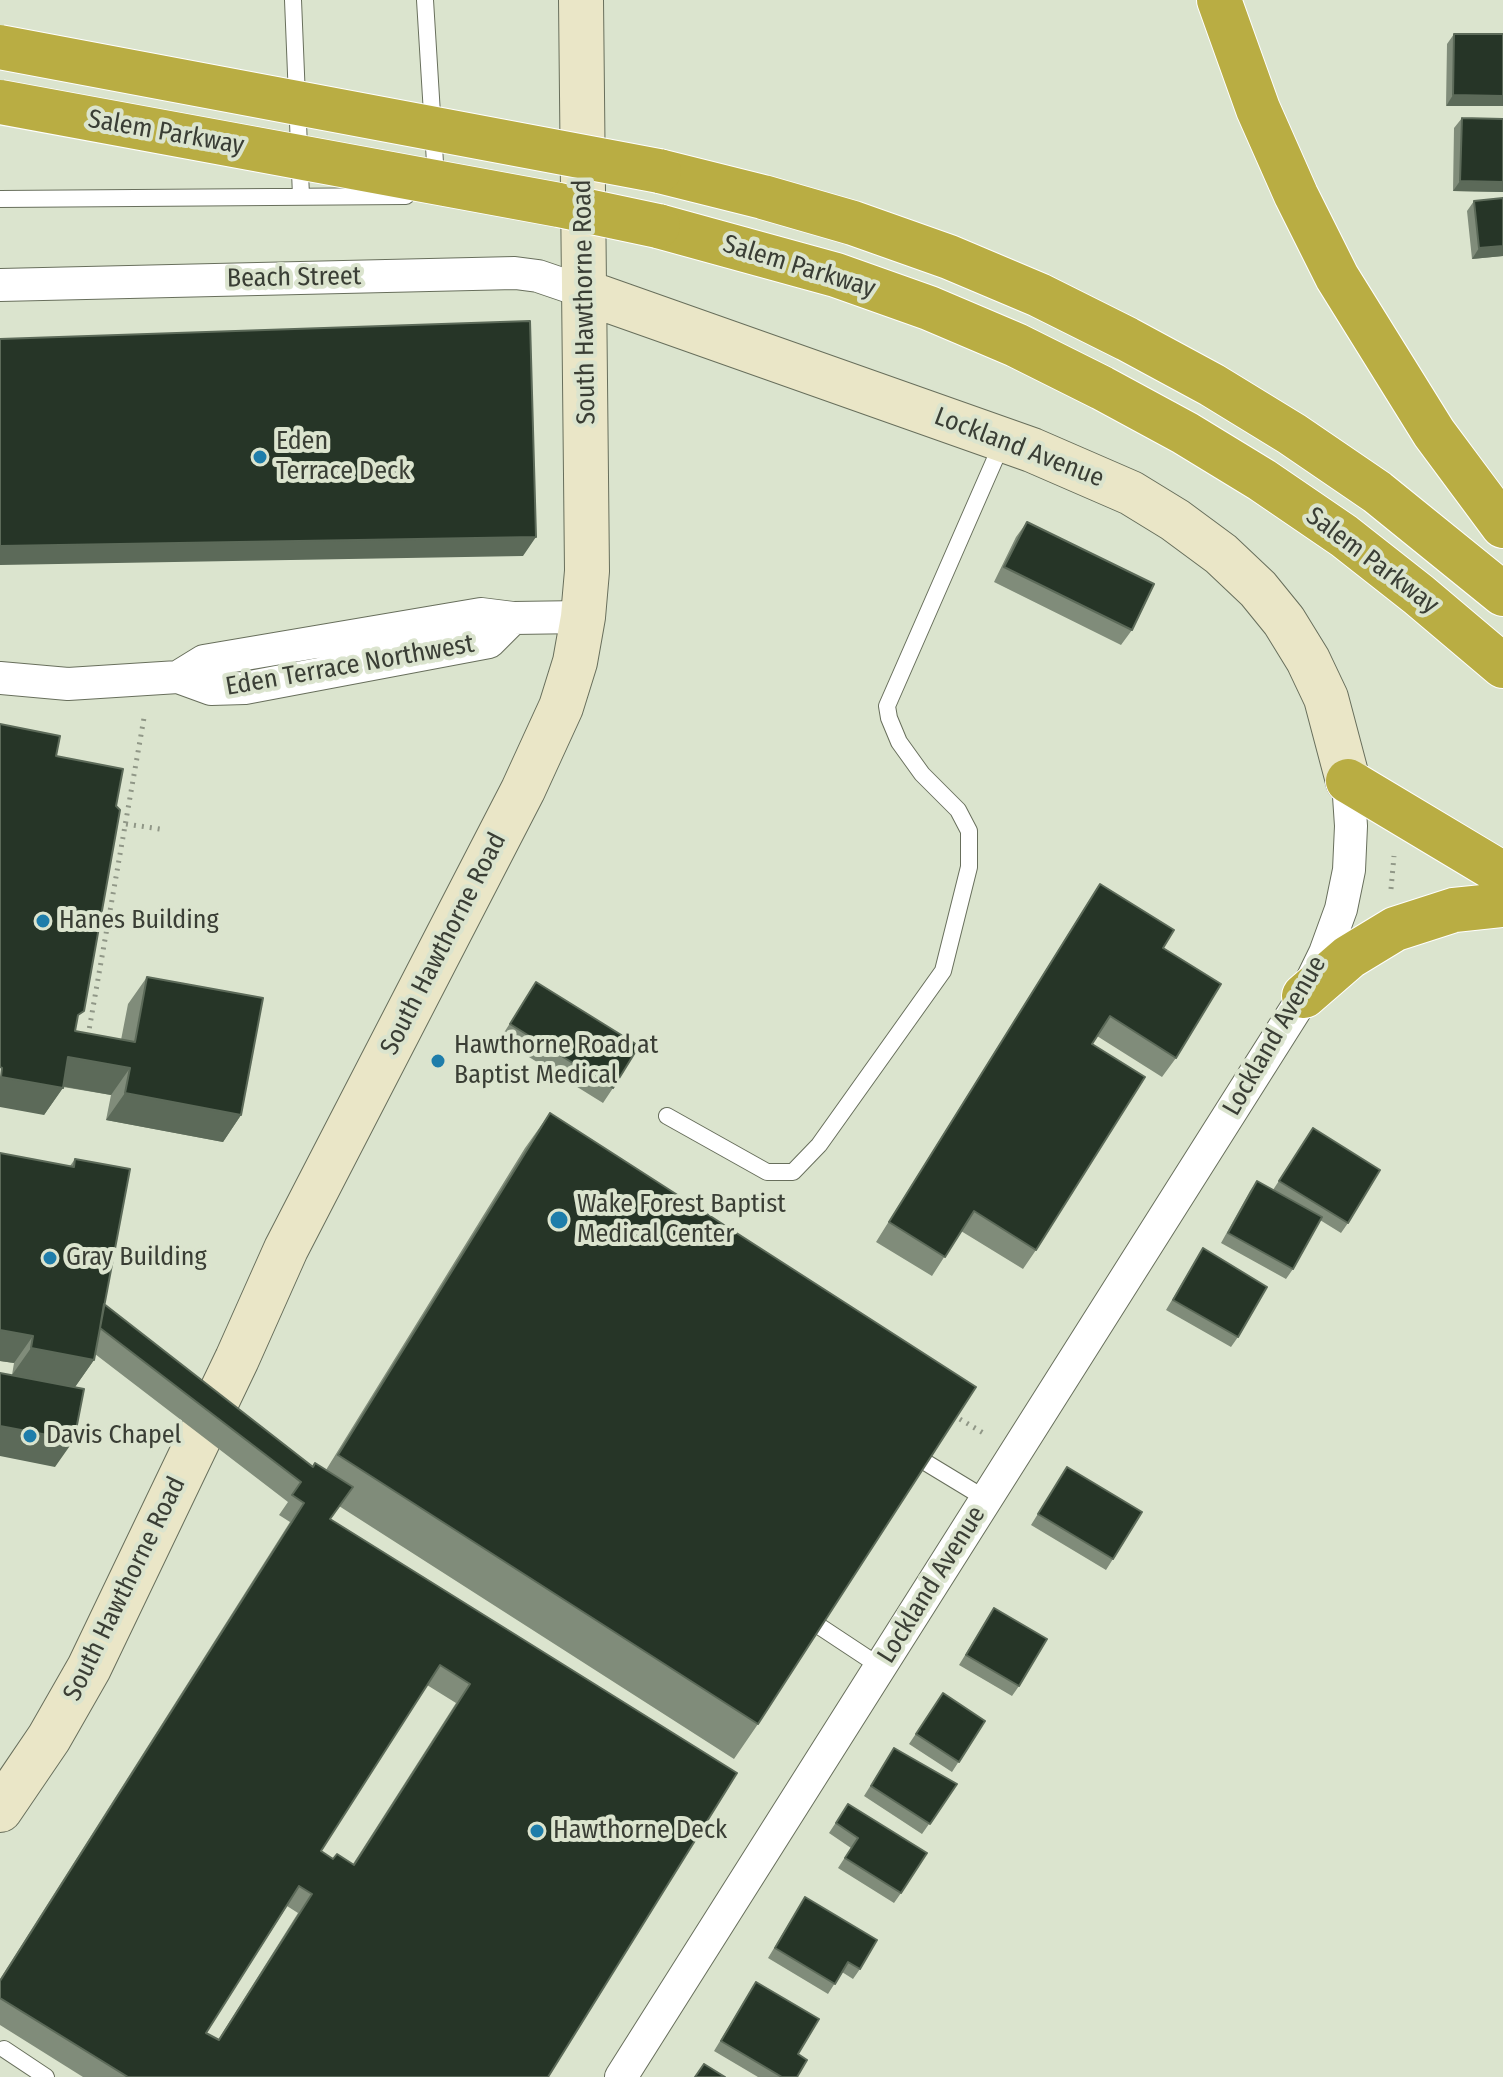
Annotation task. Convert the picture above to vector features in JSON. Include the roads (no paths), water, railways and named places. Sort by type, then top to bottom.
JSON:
[{"type":"highway","points":[[1219,0],[1258,109],[1337,277],[1434,433],[1503,526]]},
{"type":"highway","name":"Salem Parkway","points":[[0,47],[659,171],[853,223],[949,257],[1039,295],[1212,385],[1292,434],[1377,492],[1503,594]]},
{"type":"highway","name":"Salem Parkway","points":[[0,102],[658,226],[836,275],[929,308],[1016,345],[1102,388],[1262,480],[1333,528],[1503,666]]},
{"type":"highway","points":[[1348,781],[1503,874]]},
{"type":"highway","points":[[1304,996],[1349,957],[1395,929],[1454,910],[1503,905]]},
{"type":"main road","name":"South Hawthorne Road","points":[[0,1810],[49,1738],[89,1668],[237,1359],[286,1249],[523,790],[561,707],[575,662],[587,571],[581,0]]},
{"type":"main road","name":"Lockland Avenue","points":[[585,292],[1004,440],[1131,493],[1198,537],[1258,589],[1292,634],[1326,698],[1348,781]]},
{"type":"street","name":"Beach Street","points":[[0,285],[515,273],[538,276],[585,292]]},
{"type":"street","name":"Eden Terrace Northwest","points":[[0,678],[68,684],[178,677],[211,689],[245,688],[489,642],[513,618],[583,617]]},
{"type":"street","name":"Lockland Avenue","points":[[621,2077],[1304,996],[1341,909],[1349,870],[1351,826],[1348,781]]},
{"type":"lane","points":[[293,0],[301,196]]},
{"type":"lane","points":[[0,199],[437,196],[425,0]]},
{"type":"lane","points":[[667,1116],[767,1172],[793,1172],[819,1145],[943,971],[969,867],[969,831],[958,810],[922,774],[899,742],[887,706],[1004,440]]},
{"type":"lane","points":[[925,1462],[986,1499]]},
{"type":"lane","points":[[819,1626],[881,1667]]},
{"type":"lane","points":[[4,2049],[46,2077]]},
{"type":"place","name":"Eden Terrace Deck","points":[[260,457]]},
{"type":"place","name":"Hanes Building","points":[[43,921]]},
{"type":"place","name":"Hawthorne Road at Baptist Medical","points":[[438,1061]]},
{"type":"place","name":"Wake Forest Baptist Medical Center","points":[[559,1220]]},
{"type":"place","name":"Gray Building","points":[[50,1258]]},
{"type":"place","name":"Davis Chapel","points":[[30,1436]]},
{"type":"place","name":"Hawthorne Deck","points":[[537,1831]]}]
